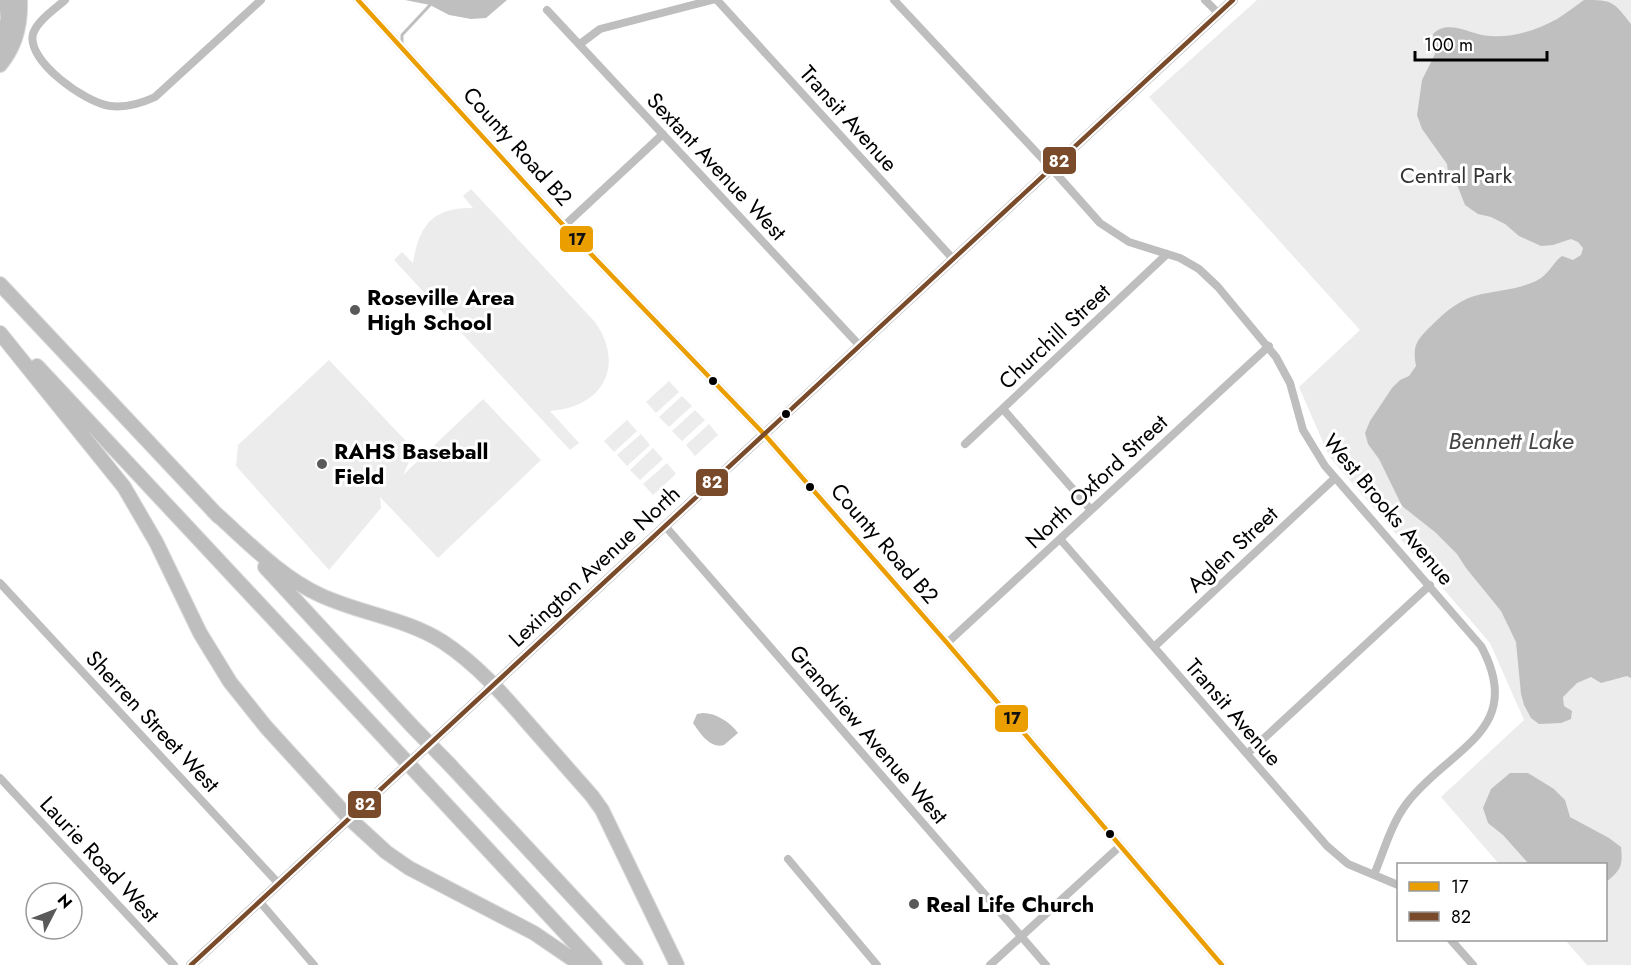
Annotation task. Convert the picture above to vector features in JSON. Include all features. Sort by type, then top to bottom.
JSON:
[{"type":"highway","points":[[0,46],[8,19],[6,0]]},
{"type":"highway","points":[[0,65],[16,38],[21,12],[20,0]]},
{"type":"highway","points":[[0,283],[636,965]]},
{"type":"highway","points":[[0,330],[63,393],[595,965]]},
{"type":"highway","points":[[0,330],[124,487],[156,542],[200,633],[230,682],[349,818],[386,852],[409,868],[534,933],[581,965]]},
{"type":"highway","points":[[213,511],[283,573],[309,590],[344,605],[394,619],[428,633],[464,658],[494,684],[602,810],[676,965]]},
{"type":"main road","name":"Lexington Avenue North","points":[[191,965],[1233,0]]},
{"type":"street","points":[[65,0],[33,32],[33,44],[37,56],[82,95],[94,102],[125,107],[155,97],[261,0]]},
{"type":"street","name":"County Road B2","points":[[358,0],[564,226],[764,434],[947,643],[1222,965]]},
{"type":"street","points":[[580,44],[600,29],[715,0]]},
{"type":"street","name":"Transit Avenue","points":[[715,0],[954,260]]},
{"type":"street","name":"West Brooks Avenue","points":[[894,0],[1052,169],[1092,216],[1129,242],[1180,258],[1207,276],[1269,346],[1290,383],[1308,440],[1335,478],[1430,585],[1484,652],[1496,682],[1495,704],[1486,725],[1406,804],[1394,825],[1374,875]]},
{"type":"street","points":[[1205,0],[1218,13]]},
{"type":"street","name":"Sextant Avenue West","points":[[547,9],[860,346]]},
{"type":"street","points":[[564,226],[663,134]]},
{"type":"street","name":"Churchill Street","points":[[965,444],[1167,254]]},
{"type":"street","name":"North Oxford Street","points":[[947,643],[1269,346]]},
{"type":"street","points":[[1003,409],[1091,510]]},
{"type":"street","name":"Aglen Street","points":[[1154,646],[1335,478]]},
{"type":"street","name":"Grandview Avenue West","points":[[666,527],[1046,965]]},
{"type":"street","name":"Transit Avenue","points":[[1060,539],[1338,857],[1348,864],[1397,885]]},
{"type":"street","name":"Sherren Street West","points":[[0,583],[279,884]]},
{"type":"street","points":[[1247,754],[1430,585]]},
{"type":"street","name":"Laurie Road West","points":[[0,778],[174,965]]},
{"type":"street","points":[[990,965],[1119,847]]},
{"type":"street","points":[[788,859],[877,965]]},
{"type":"street","points":[[260,902],[314,965]]},
{"type":"street","points":[[1453,941],[1473,965]]},
{"type":"green space","name":"Central Park","points":[[1257,0],[1631,0],[1631,965],[1587,965],[1566,941],[1607,941],[1607,863],[1498,863],[1441,797],[1524,720],[1490,643],[1329,456],[1299,387],[1360,330],[1149,97]]},
{"type":"green space","points":[[471,189],[595,322],[604,338],[608,354],[608,369],[604,382],[583,402],[568,408],[550,411],[579,443],[570,450],[394,260],[402,252],[413,263],[419,238],[430,221],[438,215],[448,211],[473,208],[463,196]]},
{"type":"green space","name":"RAHS Baseball Field","points":[[329,360],[406,441],[409,462],[403,475],[483,399],[541,460],[438,558],[380,497],[381,508],[329,570],[236,466],[238,445]]},
{"type":"green space","points":[[669,381],[679,392],[656,413],[646,402]]},
{"type":"green space","points":[[682,396],[692,406],[669,427],[659,417]]},
{"type":"green space","points":[[695,410],[705,420],[682,441],[672,431]]},
{"type":"green space","points":[[627,420],[637,431],[614,452],[604,441]]},
{"type":"green space","points":[[709,424],[718,435],[695,456],[686,445]]},
{"type":"green space","points":[[641,434],[650,445],[627,466],[617,455]]},
{"type":"green space","points":[[653,448],[663,459],[640,480],[630,470]]},
{"type":"green space","points":[[667,463],[676,474],[653,495],[643,484]]},
{"type":"water","points":[[405,0],[507,0],[486,18],[471,19],[449,15],[430,5]]},
{"type":"water","name":"Bennett Lake","points":[[1584,0],[1612,3],[1631,24],[1631,678],[1627,676],[1601,683],[1591,677],[1577,683],[1563,697],[1564,706],[1572,711],[1571,719],[1561,723],[1539,724],[1531,718],[1524,705],[1516,642],[1501,611],[1457,554],[1435,532],[1402,506],[1379,459],[1368,444],[1365,433],[1370,421],[1392,388],[1400,380],[1409,376],[1416,366],[1415,348],[1419,339],[1442,315],[1474,296],[1530,284],[1544,276],[1562,256],[1573,260],[1581,255],[1583,248],[1571,239],[1541,246],[1519,236],[1505,224],[1478,214],[1465,205],[1456,182],[1448,173],[1447,164],[1422,129],[1417,115],[1422,80],[1435,54],[1433,34],[1439,29],[1453,27],[1490,36],[1516,34],[1533,30],[1561,17]]},
{"type":"water","points":[[703,713],[722,719],[738,733],[724,745],[714,745],[693,723],[697,714]]},
{"type":"water","points":[[1510,773],[1528,773],[1554,789],[1565,800],[1570,817],[1621,847],[1620,867],[1607,881],[1607,863],[1528,863],[1503,835],[1488,823],[1483,808],[1491,789]]},
{"type":"waterway","points":[[402,45],[402,35],[430,5]]},
{"type":"transit line","name":"17","points":[[358,0],[564,226],[764,434],[947,643],[1222,965]]},
{"type":"transit line","name":"82","points":[[191,965],[1233,0]]},
{"type":"place","name":"Roseville Area High School","points":[[355,310]]},
{"type":"place","name":"RAHS Baseball Field","points":[[322,464]]},
{"type":"place","name":"Real Life Church","points":[[914,904]]}]
